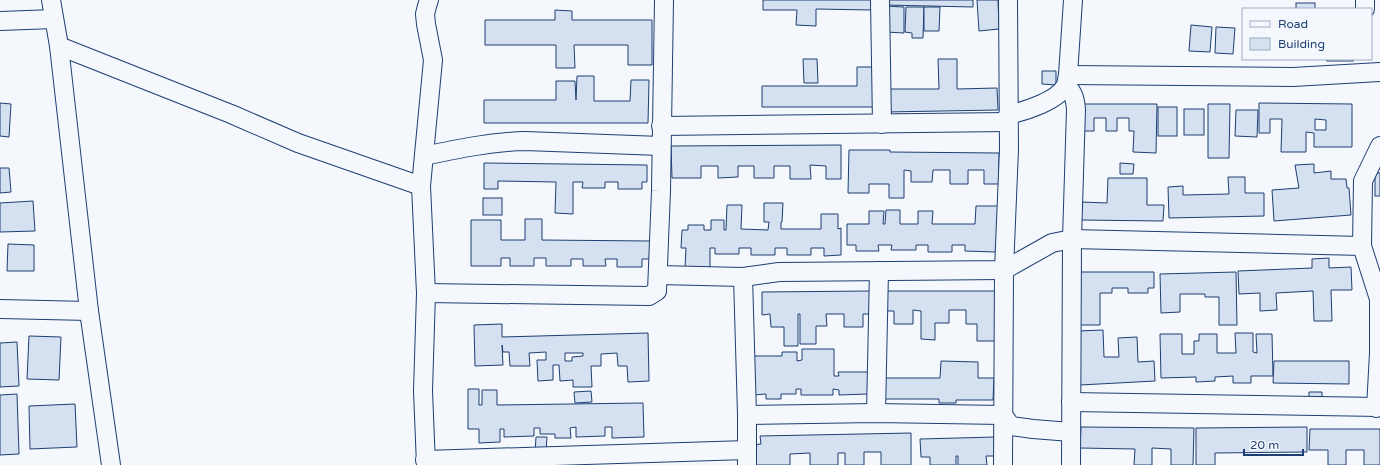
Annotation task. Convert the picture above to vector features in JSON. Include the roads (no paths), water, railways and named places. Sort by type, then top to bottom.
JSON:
[{"type":"street","points":[[51,0],[60,46],[89,311],[111,465]]},
{"type":"street","points":[[429,0],[426,6],[426,24],[433,60],[421,186],[426,293],[424,391],[426,463],[747,457],[743,277]]},
{"type":"street","points":[[426,293],[649,296],[657,291],[664,0]]},
{"type":"street","points":[[880,0],[882,124]]},
{"type":"street","points":[[1003,465],[1004,270],[1009,149],[1008,0]]},
{"type":"street","points":[[661,126],[882,124],[1008,119],[1060,92],[1067,80],[1073,0]]},
{"type":"street","points":[[0,21],[54,19]]},
{"type":"street","points":[[60,46],[216,108],[298,144],[421,186]]},
{"type":"street","points":[[1067,80],[1293,77],[1370,68]]},
{"type":"street","points":[[1067,80],[1074,96],[1076,109],[1072,239],[1071,465]]},
{"type":"street","points":[[424,156],[473,146],[525,141],[661,146]]},
{"type":"street","points":[[1071,402],[1378,407],[1380,353],[1379,299],[1362,246],[1363,180],[1380,146]]},
{"type":"street","points":[[658,275],[743,277],[779,272],[1004,270],[1052,243],[1072,239],[1362,246]]},
{"type":"street","points":[[876,413],[879,271]]},
{"type":"street","points":[[0,309],[89,311]]},
{"type":"street","points":[[747,415],[876,413],[1003,415],[1012,426],[1071,432]]}]
